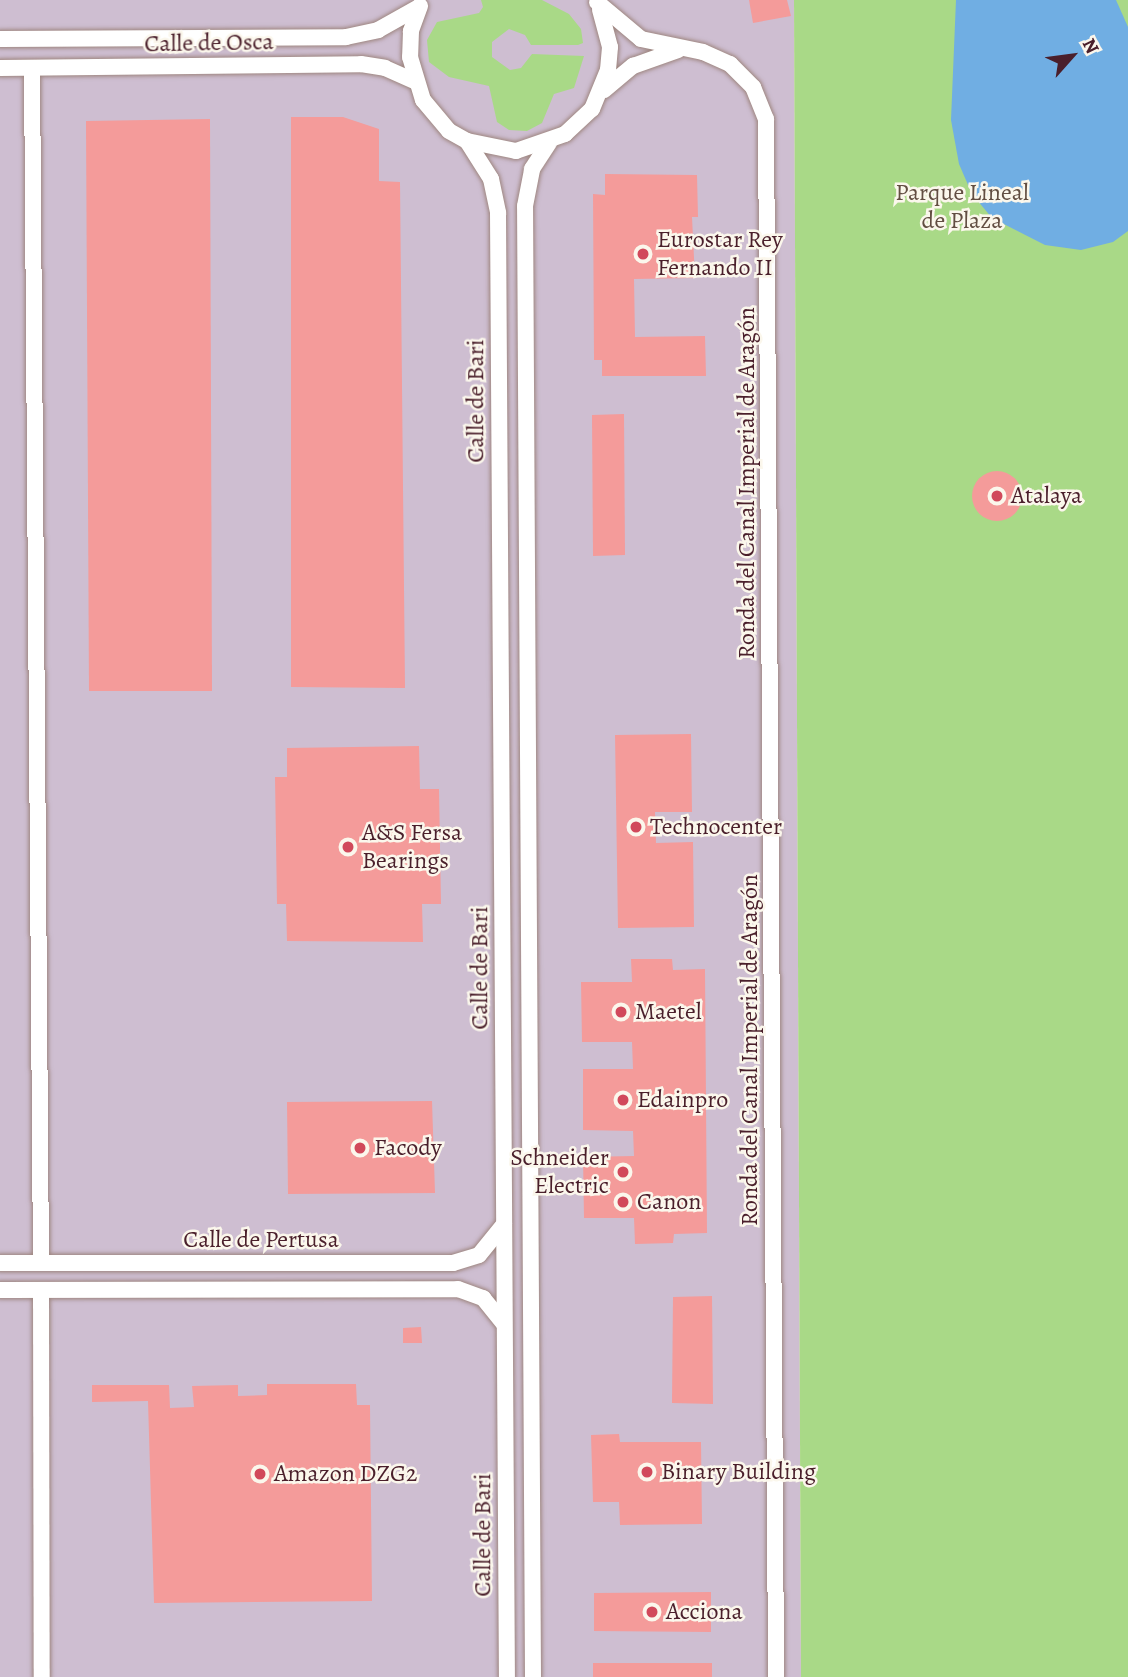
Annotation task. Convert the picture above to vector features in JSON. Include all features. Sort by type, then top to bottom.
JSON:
[{"type":"street","name":"Ronda del Canal Imperial de Aragón","points":[[597,1],[641,38],[710,54],[741,73],[762,105],[768,135],[776,1677]]},
{"type":"street","points":[[597,1],[610,47],[601,93]]},
{"type":"street","points":[[421,4],[411,31],[414,82],[434,117],[467,141],[516,151],[548,143],[579,123],[601,93],[633,66],[684,49]]},
{"type":"street","name":"Calle de Osca","points":[[0,39],[346,37],[378,30],[421,4]]},
{"type":"street","name":"Calle de Osca","points":[[0,68],[361,64],[385,68],[414,82]]},
{"type":"street","points":[[32,68],[41,1262]]},
{"type":"street","name":"Calle de Bari","points":[[467,141],[491,179],[498,213],[507,1677]]},
{"type":"street","name":"Calle de Bari","points":[[533,1677],[525,206],[532,169],[548,143]]},
{"type":"street","name":"Calle de Pertusa","points":[[0,1263],[453,1263],[479,1255],[504,1224]]},
{"type":"street","name":"Calle de Pertusa","points":[[0,1290],[458,1289],[483,1298],[505,1325]]},
{"type":"street","points":[[41,1290],[42,1677]]},
{"type":"shaded area","points":[[0,0],[794,0],[801,1677],[0,1677]]},
{"type":"green space","points":[[481,0],[542,0],[569,14],[581,29],[583,43],[578,45],[531,45],[525,35],[509,29],[492,42],[492,57],[510,70],[521,68],[532,54],[584,56],[574,88],[554,94],[542,123],[527,131],[509,130],[497,122],[489,86],[449,77],[429,62],[427,40],[437,22],[479,13],[483,7]]},
{"type":"green space","name":"Parque Lineal de Plaza","points":[[794,0],[1128,0],[1128,1677],[801,1677]]},
{"type":"water","points":[[956,0],[1116,0],[1128,27],[1128,231],[1113,242],[1081,250],[1045,245],[992,218],[972,194],[959,164],[951,120]]},
{"type":"building","points":[[749,0],[787,0],[791,16],[753,23]]},
{"type":"building","points":[[291,117],[343,117],[379,129],[379,181],[400,182],[405,688],[291,687]]},
{"type":"building","points":[[210,119],[212,691],[89,691],[86,121]]},
{"type":"building","name":"Eurostar Rey Fernando II","points":[[605,174],[697,175],[698,217],[692,217],[695,278],[634,279],[635,337],[705,336],[706,376],[602,376],[602,360],[594,360],[593,194],[605,195]]},
{"type":"building","points":[[624,414],[625,555],[593,556],[592,415]]},
{"type":"building","name":"Atalaya","points":[[997,471],[1014,479],[1022,496],[1014,513],[997,521],[980,513],[972,496],[980,479]]},
{"type":"building","name":"Technocenter","points":[[691,734],[692,812],[655,812],[656,843],[693,842],[694,927],[618,928],[615,735]]},
{"type":"building","name":"A&S Fersa Bearings","points":[[419,746],[420,789],[439,789],[441,904],[422,904],[423,942],[287,941],[286,904],[277,904],[275,777],[287,777],[287,748]]},
{"type":"building","points":[[631,959],[672,959],[673,970],[705,969],[707,1233],[674,1234],[673,1243],[635,1244],[634,1218],[584,1218],[583,1157],[634,1156],[633,1131],[583,1130],[583,1069],[633,1069],[632,1042],[582,1042],[581,982],[632,982]]},
{"type":"building","name":"Facody","points":[[432,1101],[435,1193],[288,1194],[287,1102]]},
{"type":"building","points":[[712,1296],[713,1404],[672,1403],[673,1297]]},
{"type":"building","points":[[421,1327],[422,1343],[403,1343],[403,1328]]},
{"type":"building","name":"Amazon DZG2","points":[[267,1384],[356,1384],[357,1405],[370,1405],[372,1601],[154,1603],[148,1401],[92,1402],[92,1385],[169,1385],[170,1408],[194,1407],[192,1386],[238,1385],[238,1396],[267,1395]]},
{"type":"building","name":"Binary Building","points":[[619,1434],[620,1442],[701,1442],[702,1524],[620,1525],[619,1502],[593,1502],[591,1435]]},
{"type":"building","name":"Acciona","points":[[711,1592],[711,1632],[594,1631],[594,1593]]},
{"type":"building","points":[[593,1663],[712,1663],[712,1677],[593,1677]]},
{"type":"place","name":"Eurostar Rey Fernando II","points":[[643,254]]},
{"type":"place","name":"Atalaya","points":[[997,496]]},
{"type":"place","name":"Technocenter","points":[[636,827]]},
{"type":"place","name":"A&S Fersa Bearings","points":[[348,847]]},
{"type":"place","name":"Maetel","points":[[621,1012]]},
{"type":"place","name":"Edainpro","points":[[623,1100]]},
{"type":"place","name":"Facody","points":[[360,1148]]},
{"type":"place","name":"Schneider Electric","points":[[623,1172]]},
{"type":"place","name":"Canon","points":[[623,1202]]},
{"type":"place","name":"Binary Building","points":[[647,1472]]},
{"type":"place","name":"Amazon DZG2","points":[[260,1474]]},
{"type":"place","name":"Acciona","points":[[652,1612]]}]
